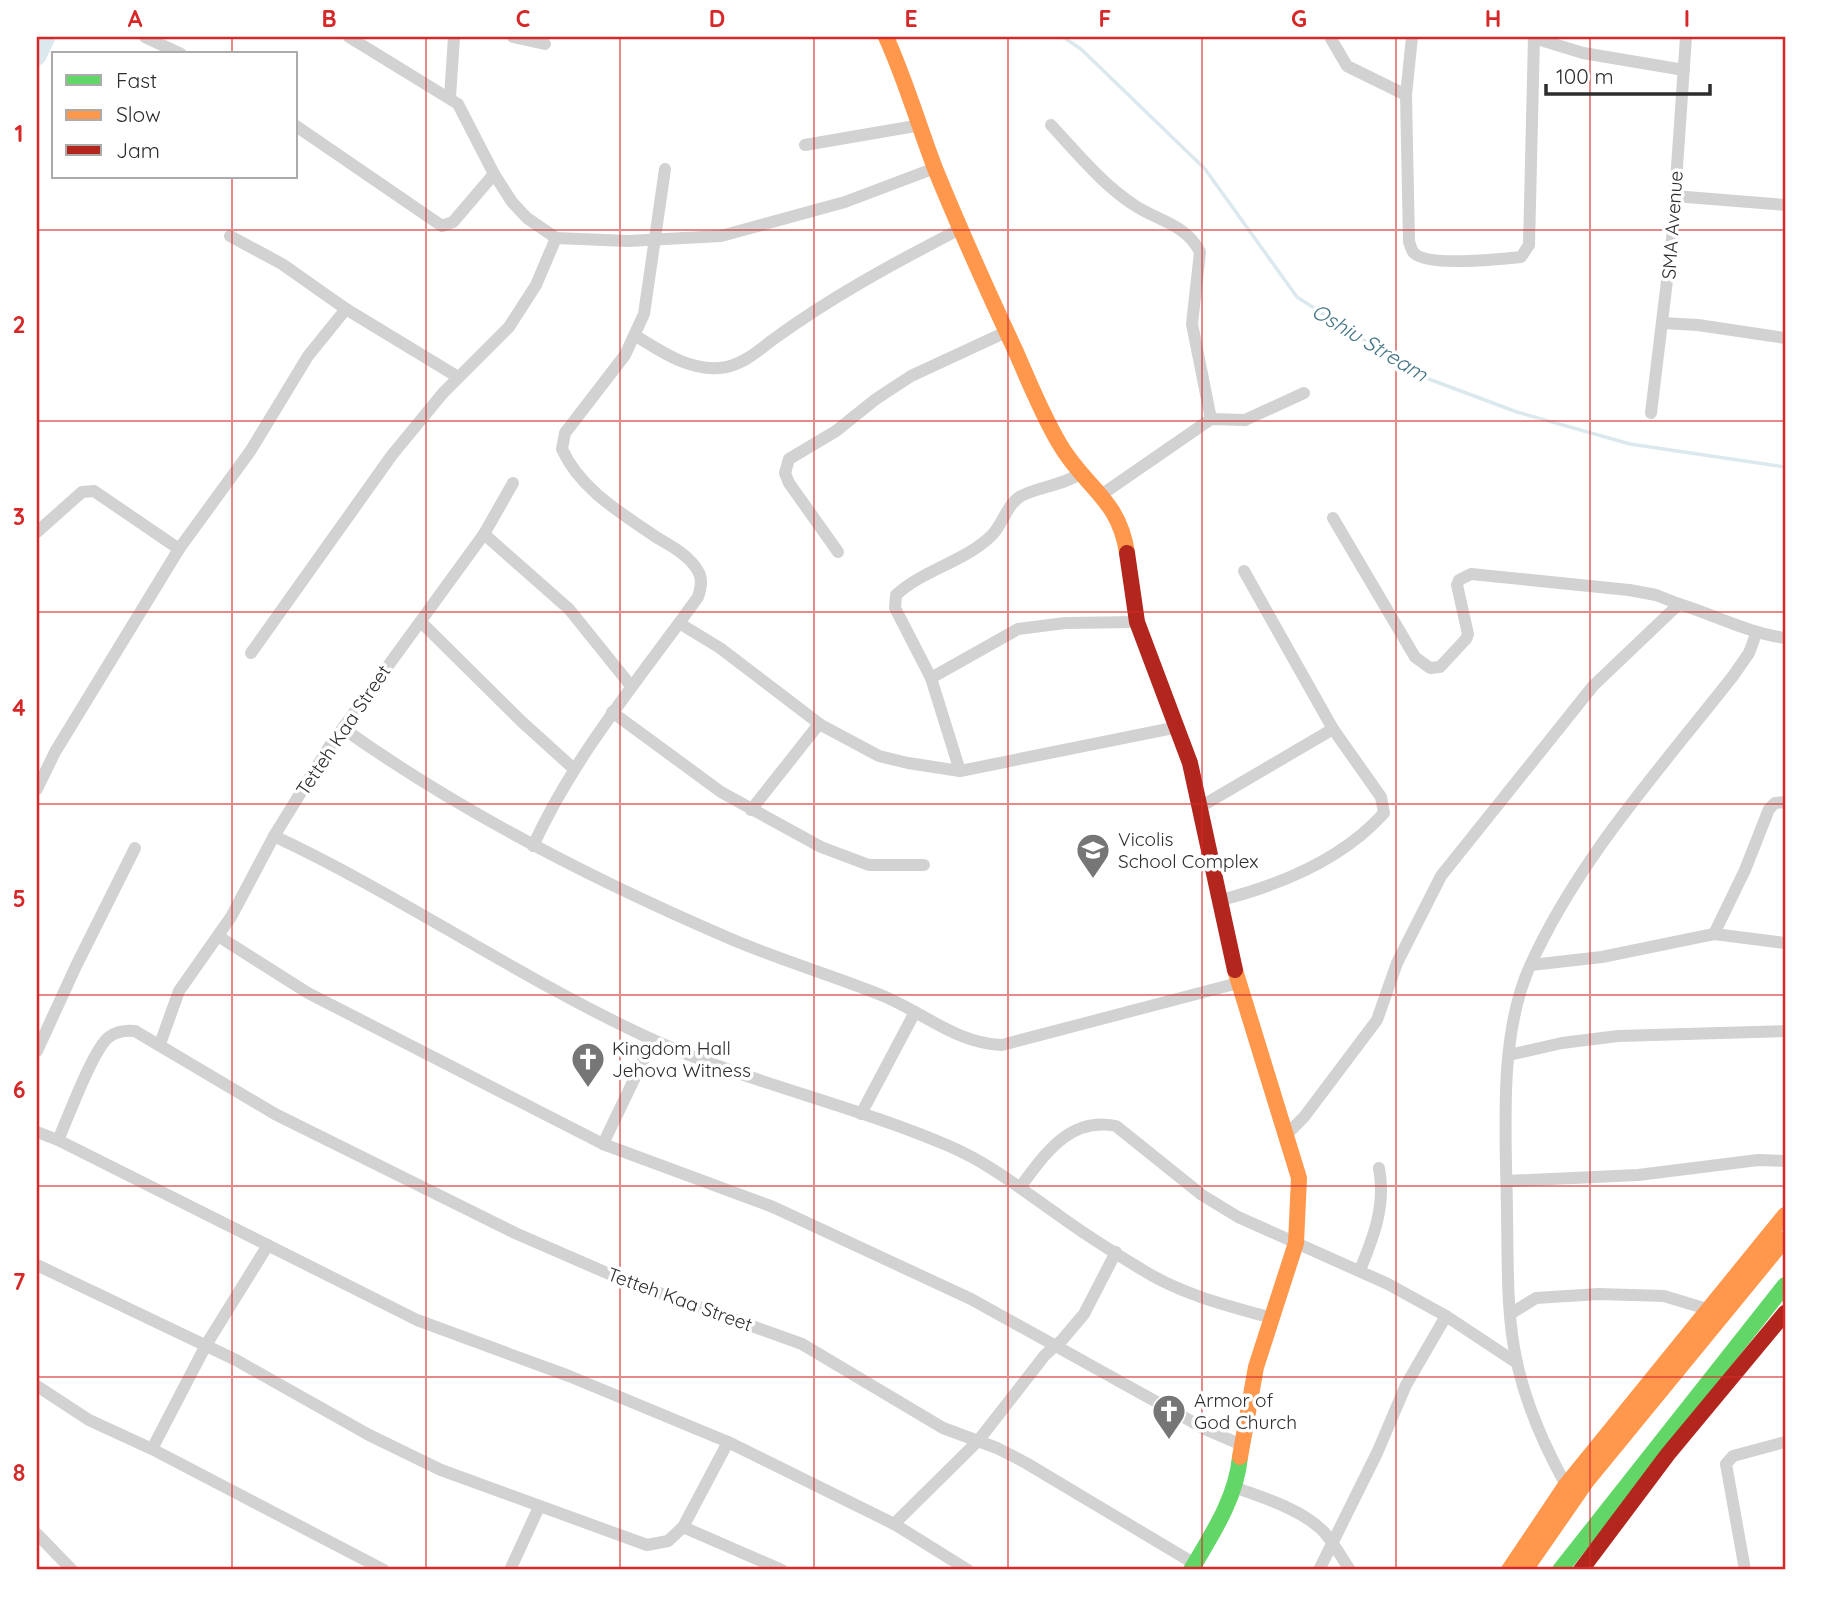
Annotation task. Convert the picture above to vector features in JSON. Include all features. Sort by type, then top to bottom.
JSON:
[{"type":"street","points":[[145,37],[177,52]]},
{"type":"street","points":[[349,37],[458,104],[494,174],[527,218],[556,238],[596,242],[721,236],[845,202],[935,168]]},
{"type":"street","points":[[450,97],[454,37]]},
{"type":"street","points":[[513,37],[545,44]]},
{"type":"street","points":[[886,37],[960,229],[1059,444],[1119,517],[1124,530],[1137,622],[1178,727],[1200,807],[1238,983],[1299,1178],[1296,1243],[1256,1367],[1234,1487],[1222,1516],[1193,1567]]},
{"type":"street","points":[[1330,37],[1347,66],[1406,95]]},
{"type":"street","points":[[1412,37],[1406,95],[1409,242],[1414,253],[1423,257],[1475,262],[1521,257],[1529,245],[1532,226],[1534,38],[1583,53],[1684,70]]},
{"type":"street","name":"SMA Avenue","points":[[1651,412],[1675,196],[1686,37]]},
{"type":"street","points":[[805,145],[921,125]]},
{"type":"street","points":[[1051,125],[1095,172],[1127,199],[1176,226],[1195,242],[1200,252],[1192,324],[1211,419]]},
{"type":"street","points":[[298,127],[442,226],[453,222],[494,174]]},
{"type":"street","points":[[533,846],[574,769],[612,712],[698,597],[700,572],[675,548],[598,496],[575,471],[562,449],[565,433],[636,336],[646,305],[652,240],[665,169]]},
{"type":"street","points":[[1675,196],[1785,205]]},
{"type":"street","points":[[636,336],[679,361],[701,367],[722,368],[745,361],[833,297],[960,229]]},
{"type":"street","points":[[230,236],[282,264],[346,309],[458,377]]},
{"type":"street","points":[[251,653],[392,454],[458,377],[509,327],[536,285],[556,238]]},
{"type":"street","points":[[37,789],[55,752],[179,549],[251,450],[308,356],[346,309]]},
{"type":"street","points":[[1663,323],[1698,325],[1785,338]]},
{"type":"street","points":[[838,552],[789,483],[785,472],[789,459],[836,432],[876,399],[912,376],[1006,332]]},
{"type":"street","points":[[1101,495],[1211,419],[1245,420],[1304,394]]},
{"type":"street","points":[[960,771],[930,678],[895,607],[896,595],[908,584],[976,548],[993,534],[1022,496],[1070,481],[1081,473]]},
{"type":"street","name":"Tetteh Kaa Street","points":[[160,1044],[172,1003],[250,886],[274,836],[389,661],[421,622],[484,534],[513,483]]},
{"type":"street","points":[[37,532],[82,492],[94,491],[179,549]]},
{"type":"street","points":[[1333,518],[1415,657],[1430,667],[1440,667],[1466,639],[1468,634],[1457,585],[1471,574],[1656,595],[1732,622],[1756,634],[1785,638]]},
{"type":"street","points":[[484,534],[569,610],[631,686]]},
{"type":"street","points":[[1221,900],[1257,891],[1295,876],[1347,846],[1384,813],[1381,797],[1333,729],[1244,572]]},
{"type":"street","points":[[1285,1136],[1304,1117],[1377,1020],[1397,963],[1441,876],[1593,686],[1679,604]]},
{"type":"street","points":[[421,622],[521,721],[574,769]]},
{"type":"street","points":[[679,622],[720,648],[819,724],[879,755],[960,771],[1178,727]]},
{"type":"street","points":[[930,678],[1018,629],[1045,624],[1137,622]]},
{"type":"street","points":[[1566,1485],[1543,1443],[1517,1363],[1510,1314],[1507,1181],[1509,1055],[1518,994],[1557,912],[1600,848],[1733,676],[1749,653],[1756,634]]},
{"type":"street","points":[[612,712],[721,792],[848,859],[884,866],[924,865]]},
{"type":"street","points":[[751,810],[819,724]]},
{"type":"street","points":[[344,729],[393,764],[533,846],[732,939],[875,993],[979,1044],[1002,1045],[1238,983]]},
{"type":"street","points":[[1200,807],[1333,729]]},
{"type":"street","points":[[1714,934],[1745,870],[1769,808],[1775,803],[1785,802]]},
{"type":"street","points":[[274,836],[323,859],[503,964],[653,1040],[949,1146],[1021,1186],[1057,1215],[1144,1271],[1194,1294],[1272,1318]]},
{"type":"street","points":[[38,1045],[135,848]]},
{"type":"street","points":[[1531,965],[1602,957],[1714,934],[1785,943]]},
{"type":"street","points":[[218,936],[308,993],[603,1144],[773,1207],[971,1299],[1207,1430],[1242,1445]]},
{"type":"street","points":[[861,1114],[915,1012]]},
{"type":"street","name":"Tetteh Kaa Street","points":[[58,1140],[94,1060],[107,1038],[125,1030],[135,1031],[306,1130],[515,1234],[623,1280],[802,1345],[943,1428],[1026,1464],[1193,1567]]},
{"type":"street","points":[[1509,1055],[1562,1043],[1618,1036],[1785,1031]]},
{"type":"street","points":[[603,1144],[653,1040]]},
{"type":"street","points":[[1021,1186],[1053,1144],[1070,1132],[1102,1123],[1116,1126],[1202,1195],[1238,1217],[1360,1270],[1447,1316],[1517,1363]]},
{"type":"street","points":[[37,1132],[58,1140],[417,1320],[569,1376],[728,1443],[894,1524],[968,1570]]},
{"type":"street","points":[[1507,1181],[1627,1176],[1758,1160],[1785,1161]]},
{"type":"street","points":[[1360,1270],[1382,1207],[1384,1193],[1379,1168]]},
{"type":"street","points":[[1525,1570],[1578,1492],[1669,1368],[1707,1309],[1785,1215]]},
{"type":"street","points":[[1509,1570],[1566,1485],[1669,1368],[1735,1299],[1785,1239]]},
{"type":"street","points":[[152,1449],[206,1345],[268,1244]]},
{"type":"street","points":[[894,1524],[978,1441],[1084,1314],[1116,1252]]},
{"type":"street","points":[[37,1265],[206,1345],[369,1435],[441,1470],[647,1545],[668,1542],[683,1527],[728,1443]]},
{"type":"street","points":[[1560,1570],[1785,1285]]},
{"type":"street","points":[[1510,1314],[1536,1298],[1599,1294],[1664,1296],[1707,1309]]},
{"type":"street","points":[[1735,1299],[1748,1304],[1758,1318]]},
{"type":"street","points":[[1581,1570],[1640,1491],[1785,1313]]},
{"type":"street","points":[[1319,1570],[1333,1546],[1406,1385],[1447,1316]]},
{"type":"street","points":[[37,1386],[89,1420],[152,1449],[384,1570]]},
{"type":"street","points":[[1745,1570],[1726,1464],[1733,1456],[1785,1442]]},
{"type":"street","points":[[1640,1491],[1647,1459]]},
{"type":"street","points":[[1234,1487],[1294,1511],[1321,1529],[1350,1570]]},
{"type":"street","points":[[510,1570],[539,1507]]},
{"type":"street","points":[[683,1527],[782,1570]]},
{"type":"street","points":[[37,1534],[72,1570]]},
{"type":"waterway","points":[[37,56],[46,37]]},
{"type":"waterway","name":"Oshiu Stream","points":[[1063,37],[1081,49],[1205,169],[1297,297],[1418,375],[1517,412],[1630,444],[1785,467]]},
{"type":"traffic: fast","points":[[1560,1570],[1785,1285]]},
{"type":"traffic: fast","points":[[1191,1570],[1228,1502],[1240,1457]]},
{"type":"traffic: slow","points":[[886,37],[945,194],[1041,409],[1069,458],[1117,519],[1127,553]]},
{"type":"traffic: slow","points":[[1235,970],[1299,1178],[1296,1243],[1256,1367],[1240,1457]]},
{"type":"traffic: slow","points":[[1509,1570],[1566,1485],[1785,1215]]},
{"type":"traffic: slow","points":[[1525,1570],[1586,1482],[1785,1239]]},
{"type":"traffic: jam","points":[[1127,553],[1137,622],[1190,763],[1235,970]]},
{"type":"traffic: jam","points":[[1581,1570],[1668,1454],[1785,1313]]},
{"type":"place","name":"Vicolis School Complex","points":[[1093,880]]},
{"type":"place","name":"Kingdom Hall Jehova Witness","points":[[588,1089]]},
{"type":"place","name":"Armor of God Church","points":[[1169,1441]]}]
